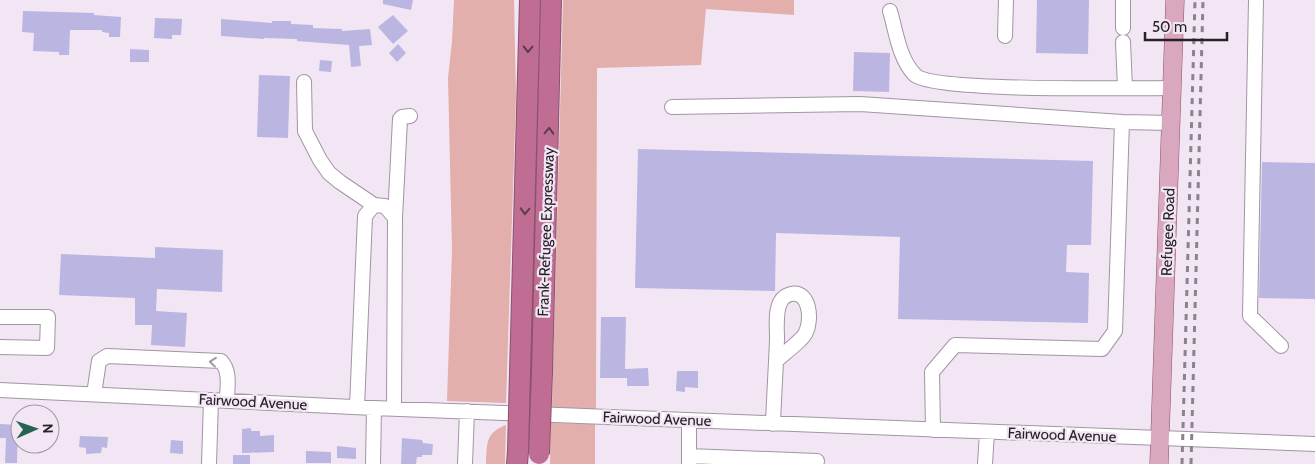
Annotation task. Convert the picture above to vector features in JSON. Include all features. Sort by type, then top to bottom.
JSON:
[{"type":"highway","name":"Frank-Refugee Expressway","points":[[517,458],[530,0]]},
{"type":"highway","name":"Frank-Refugee Expressway","points":[[538,459],[542,372],[551,0]]},
{"type":"main road","name":"Refugee Road","points":[[1159,464],[1175,0]]},
{"type":"street","points":[[1005,36],[1006,0]]},
{"type":"street","points":[[1123,0],[1125,88]]},
{"type":"street","points":[[1256,0],[1250,316],[1281,346]]},
{"type":"street","points":[[890,11],[907,65],[920,79],[935,82],[995,86],[1173,88]]},
{"type":"street","points":[[304,82],[305,131],[320,160],[329,173],[340,182],[374,205],[385,206],[395,218]]},
{"type":"street","points":[[672,106],[860,104],[1122,122],[1172,123]]},
{"type":"street","points":[[394,408],[395,218],[400,119],[410,116]]},
{"type":"street","points":[[933,430],[932,372],[954,345],[1102,349],[1115,330],[1122,122]]},
{"type":"street","points":[[357,407],[365,216],[374,205]]},
{"type":"street","points":[[0,317],[48,317],[47,348],[0,347]]},
{"type":"street","points":[[94,394],[100,361],[107,356],[221,362],[226,366],[228,375],[227,401]]},
{"type":"street","points":[[773,424],[776,361]]},
{"type":"street","name":"Fairwood Avenue","points":[[0,390],[374,408],[1315,444]]},
{"type":"street","points":[[208,464],[211,400]]},
{"type":"street","points":[[373,464],[374,408]]},
{"type":"street","points":[[464,464],[467,411]]},
{"type":"street","points":[[689,420],[689,460],[817,461]]},
{"type":"street","points":[[985,464],[987,432]]},
{"type":"shaded area","points":[[454,0],[514,0],[516,96],[506,403],[447,401],[452,250],[448,78]]},
{"type":"shaded area","points":[[563,0],[794,0],[794,15],[706,9],[701,65],[597,68],[596,410],[552,407]]},
{"type":"shaded area","points":[[551,423],[595,424],[595,464],[550,464]]},
{"type":"shaded area","points":[[506,425],[505,464],[486,464],[487,445],[491,436],[499,428]]},
{"type":"building","points":[[383,0],[413,0],[411,10],[383,4]]},
{"type":"building","points":[[1037,0],[1089,0],[1088,54],[1036,53]]},
{"type":"building","points":[[23,11],[94,13],[94,15],[121,17],[120,37],[109,37],[109,33],[102,32],[102,30],[70,30],[69,55],[59,55],[59,52],[33,51],[34,33],[22,32]]},
{"type":"building","points":[[393,15],[408,31],[393,44],[378,27]]},
{"type":"building","points":[[155,18],[182,19],[181,35],[172,35],[172,39],[154,38]]},
{"type":"building","points":[[221,19],[272,23],[272,21],[291,21],[291,24],[313,25],[313,28],[342,29],[342,31],[370,29],[372,45],[359,46],[361,66],[351,67],[349,45],[297,41],[297,39],[221,36]]},
{"type":"building","points":[[398,44],[406,53],[397,62],[389,53]]},
{"type":"building","points":[[130,49],[149,50],[149,62],[130,62]]},
{"type":"building","points":[[854,52],[890,53],[889,92],[853,91]]},
{"type":"building","points":[[320,60],[332,61],[331,72],[319,71]]},
{"type":"building","points":[[259,75],[290,76],[288,138],[257,137]]},
{"type":"building","points":[[638,149],[1093,161],[1091,245],[1067,245],[1066,272],[1089,273],[1088,323],[898,319],[900,237],[776,233],[775,291],[635,288]]},
{"type":"building","points":[[1262,162],[1315,163],[1315,299],[1259,298]]},
{"type":"building","points":[[155,247],[223,250],[222,292],[157,289],[156,311],[187,313],[185,347],[151,345],[152,325],[135,325],[135,298],[59,295],[61,254],[155,258]]},
{"type":"building","points":[[601,317],[626,317],[625,369],[648,368],[649,386],[627,386],[627,378],[600,378]]},
{"type":"building","points":[[677,371],[698,371],[698,388],[685,387],[685,392],[676,391]]},
{"type":"building","points":[[0,424],[10,425],[10,454],[17,454],[17,463],[5,463],[6,438],[0,438]]},
{"type":"building","points":[[251,428],[251,431],[260,431],[260,436],[274,435],[274,452],[242,453],[242,429]]},
{"type":"building","points":[[80,436],[108,437],[107,448],[102,447],[101,453],[86,454],[86,448],[79,447]]},
{"type":"building","points":[[402,438],[422,440],[423,443],[433,444],[432,455],[417,457],[416,464],[401,464]]},
{"type":"building","points":[[171,440],[183,441],[183,454],[170,453]]},
{"type":"building","points":[[337,446],[356,448],[356,459],[337,458]]},
{"type":"building","points":[[306,451],[331,452],[331,463],[306,463]]},
{"type":"building","points":[[233,455],[250,455],[250,464],[233,464]]},
{"type":"railway","points":[[1182,464],[1195,0]]},
{"type":"railway","points":[[1191,464],[1203,0]]}]
